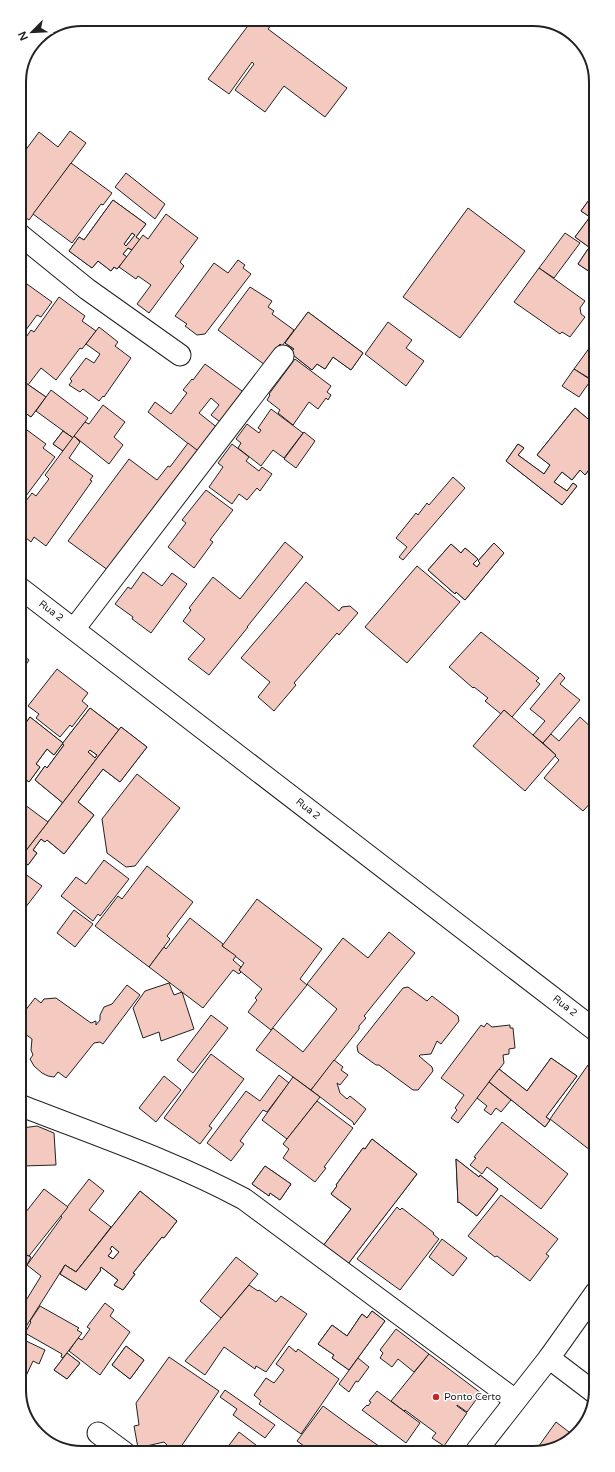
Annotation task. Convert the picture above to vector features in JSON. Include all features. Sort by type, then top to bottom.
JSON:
[{"type":"street","points":[[26,239],[87,289],[180,355]]},
{"type":"street","points":[[74,629],[283,356]]},
{"type":"street","name":"Rua 2","points":[[26,593],[589,1025]]},
{"type":"street","points":[[26,1108],[153,1157],[214,1183],[244,1199],[515,1400]]},
{"type":"street","points":[[480,1446],[549,1358],[589,1302]]},
{"type":"street","points":[[549,1358],[589,1388]]},
{"type":"street","points":[[98,1433],[116,1446]]},
{"type":"building","points":[[248,26],[270,26],[268,29],[347,88],[325,117],[284,86],[265,112],[235,90],[254,64],[252,62],[229,94],[208,79]]},
{"type":"building","points":[[70,131],[86,143],[29,220],[26,218],[26,150],[39,132],[58,147]]},
{"type":"building","points":[[71,163],[112,193],[103,205],[101,204],[72,243],[33,214]]},
{"type":"building","points":[[126,173],[165,204],[155,219],[115,187]]},
{"type":"building","points":[[113,200],[146,224],[136,237],[140,240],[132,250],[128,248],[123,254],[127,257],[117,269],[114,267],[111,271],[98,261],[92,268],[69,251],[79,237],[84,240]],"holes":[[[132,233],[135,235],[126,246],[124,244]]]},
{"type":"building","points":[[113,200],[146,224],[136,237],[140,240],[132,250],[128,248],[123,254],[127,257],[117,269],[114,267],[111,271],[98,261],[92,268],[69,251],[79,237],[84,240]],"holes":[[[132,233],[135,235],[126,246],[124,244]]]},
{"type":"building","points":[[589,200],[589,216],[581,211]]},
{"type":"building","points":[[589,200],[589,216],[581,211]]},
{"type":"building","points":[[468,208],[525,251],[460,338],[403,297]]},
{"type":"building","points":[[166,214],[198,238],[180,262],[184,266],[149,313],[137,304],[151,285],[138,276],[136,279],[119,267],[143,235],[148,239]]},
{"type":"building","points":[[589,218],[589,247],[575,237]]},
{"type":"building","points":[[589,218],[589,247],[575,237]]},
{"type":"building","points":[[565,233],[580,243],[554,278],[539,268]]},
{"type":"building","points":[[588,249],[589,271],[578,264]]},
{"type":"building","points":[[588,249],[589,271],[578,264]]},
{"type":"building","points":[[238,260],[245,265],[243,268],[251,274],[205,334],[197,335],[185,326],[187,324],[175,316],[214,263],[228,273]]},
{"type":"building","points":[[539,268],[585,301],[580,308],[581,314],[585,317],[570,337],[562,332],[560,334],[514,302]]},
{"type":"building","points":[[26,283],[52,302],[41,317],[37,315],[26,330]]},
{"type":"building","points":[[250,287],[272,301],[268,307],[274,311],[272,314],[294,330],[282,346],[280,344],[265,365],[218,330]]},
{"type":"building","points":[[59,297],[85,316],[82,321],[96,331],[82,349],[80,348],[56,380],[41,368],[28,385],[26,384],[26,337],[31,330],[34,332]]},
{"type":"building","points":[[308,312],[363,353],[351,370],[333,357],[325,369],[317,364],[312,370],[293,355],[294,354],[291,352],[294,349],[285,343]]},
{"type":"building","points":[[308,312],[363,353],[351,370],[333,357],[325,369],[317,364],[312,370],[293,355],[294,354],[291,352],[294,349],[285,343]]},
{"type":"building","points":[[388,322],[412,340],[406,348],[424,361],[406,386],[365,354]]},
{"type":"building","points":[[99,327],[118,342],[115,346],[131,358],[104,397],[103,396],[99,401],[83,389],[80,392],[69,385],[72,381],[70,379],[86,358],[94,363],[100,354],[86,344]]},
{"type":"building","points":[[589,348],[589,378],[574,369]]},
{"type":"building","points":[[295,359],[331,386],[327,392],[331,395],[328,400],[326,398],[318,409],[309,402],[293,425],[278,413],[280,410],[267,400],[270,395],[269,394]]},
{"type":"building","points":[[205,364],[246,394],[224,425],[211,415],[219,405],[211,398],[199,413],[219,429],[200,453],[148,412],[155,402],[171,414],[187,393],[183,390]]},
{"type":"building","points":[[574,369],[589,379],[589,383],[579,397],[562,386]]},
{"type":"building","points":[[26,383],[46,397],[31,417],[26,414]]},
{"type":"building","points":[[26,383],[46,397],[31,417],[26,414]]},
{"type":"building","points":[[51,390],[88,418],[73,438],[36,411]]},
{"type":"building","points":[[103,405],[125,422],[114,437],[123,445],[109,464],[74,436],[85,422],[89,424]]},
{"type":"building","points":[[575,408],[589,420],[589,470],[585,475],[580,470],[572,480],[562,472],[554,482],[567,491],[573,483],[577,486],[562,505],[506,461],[518,444],[524,448],[518,455],[544,474],[550,465],[537,455]]},
{"type":"building","points":[[575,408],[589,420],[589,470],[585,475],[580,470],[572,480],[562,472],[554,482],[567,491],[573,483],[577,486],[562,505],[506,461],[518,444],[524,448],[518,455],[544,474],[550,465],[537,455]]},
{"type":"building","points":[[271,409],[303,433],[284,458],[273,450],[261,466],[238,448],[241,443],[236,439],[247,424],[259,433],[261,430],[258,428]]},
{"type":"building","points":[[27,430],[46,444],[43,448],[55,457],[26,496]]},
{"type":"building","points":[[63,431],[73,438],[63,451],[53,444]]},
{"type":"building","points":[[63,431],[73,438],[63,451],[53,444]]},
{"type":"building","points":[[304,432],[315,441],[296,468],[284,459]]},
{"type":"building","points":[[74,436],[80,442],[69,458],[93,476],[90,480],[92,481],[46,546],[34,537],[31,542],[26,538],[26,501],[32,493],[36,496],[49,479],[45,475]]},
{"type":"building","points":[[188,443],[202,454],[112,573],[68,541],[129,459],[157,480],[168,466],[170,467]]},
{"type":"building","points":[[232,444],[249,457],[246,461],[259,471],[262,467],[272,474],[260,491],[257,488],[247,500],[239,494],[232,504],[209,487],[223,467],[218,463]]},
{"type":"building","points":[[453,477],[465,488],[403,560],[399,557],[407,547],[396,538],[416,513],[418,515],[427,503],[429,505]]},
{"type":"building","points":[[206,490],[233,510],[210,540],[213,542],[194,568],[168,547],[186,523],[182,520]]},
{"type":"building","points":[[285,542],[303,557],[209,675],[188,659],[205,639],[183,621],[191,610],[189,608],[213,577],[240,599]]},
{"type":"building","points":[[494,543],[504,553],[465,600],[456,592],[455,594],[428,570],[451,544],[461,553],[465,548],[478,559],[473,564],[477,567],[480,563],[478,561]]},
{"type":"building","points":[[494,543],[504,553],[465,600],[456,592],[455,594],[428,570],[451,544],[461,553],[465,548],[478,559],[473,564],[477,567],[480,563],[478,561]]},
{"type":"building","points":[[417,566],[460,602],[407,663],[365,627]]},
{"type":"building","points":[[143,572],[162,586],[172,573],[187,584],[151,633],[115,604],[128,587],[131,589]]},
{"type":"building","points":[[306,582],[339,611],[342,607],[350,606],[358,613],[339,635],[337,633],[294,683],[296,685],[274,711],[258,697],[270,682],[241,658]]},
{"type":"building","points":[[481,632],[539,678],[536,681],[540,684],[512,717],[504,710],[501,714],[485,701],[488,698],[474,687],[473,688],[449,667]]},
{"type":"building","points":[[26,658],[29,660],[26,664]]},
{"type":"building","points":[[57,669],[88,693],[82,701],[88,706],[72,727],[70,725],[60,737],[36,718],[39,714],[28,706]]},
{"type":"building","points":[[560,673],[565,678],[560,684],[580,700],[543,743],[533,735],[545,721],[530,709]]},
{"type":"building","points":[[90,708],[119,730],[63,803],[35,780],[45,766],[47,768],[64,745],[62,744]],"holes":[[[90,750],[97,755],[95,758],[88,752]]]},
{"type":"building","points":[[90,708],[119,730],[63,803],[35,780],[45,766],[47,768],[64,745],[62,744]],"holes":[[[90,750],[97,755],[95,758],[88,752]]]},
{"type":"building","points":[[504,710],[556,755],[525,791],[473,746]]},
{"type":"building","points":[[30,717],[63,743],[54,755],[47,749],[36,764],[40,767],[29,782],[26,780],[26,723]]},
{"type":"building","points":[[30,717],[63,743],[54,755],[47,749],[36,764],[40,767],[29,782],[26,780],[26,723]]},
{"type":"building","points":[[580,717],[589,725],[589,804],[583,811],[544,778],[559,760],[555,756],[556,755],[543,743],[551,734],[559,741]]},
{"type":"building","points":[[121,727],[147,747],[120,782],[103,769],[78,802],[94,815],[64,854],[47,840],[45,842],[41,839],[33,850],[37,853],[28,865],[26,864],[26,850]]},
{"type":"building","points":[[121,727],[147,747],[120,782],[103,769],[78,802],[94,815],[64,854],[47,840],[45,842],[41,839],[33,850],[37,853],[28,865],[26,864],[26,850]]},
{"type":"building","points":[[137,774],[180,808],[135,866],[126,867],[107,853],[102,819]]},
{"type":"building","points":[[26,806],[48,822],[26,851]]},
{"type":"building","points":[[104,860],[129,879],[100,916],[98,914],[93,921],[61,896],[76,877],[86,884]]},
{"type":"building","points":[[147,866],[193,902],[167,936],[170,939],[149,967],[95,926],[118,896],[122,899]]},
{"type":"building","points":[[26,875],[42,886],[26,907]]},
{"type":"building","points":[[257,899],[322,949],[300,979],[307,985],[271,1030],[248,1012],[257,1000],[255,998],[262,989],[239,970],[244,963],[222,946]]},
{"type":"building","points":[[74,910],[93,924],[75,947],[57,933]]},
{"type":"building","points":[[190,918],[223,944],[222,946],[236,956],[233,960],[241,967],[239,970],[241,972],[239,974],[233,970],[203,1008],[149,967],[164,947],[166,949]]},
{"type":"building","points":[[389,932],[415,953],[364,1016],[366,1018],[359,1026],[359,1029],[311,1090],[256,1050],[273,1028],[303,1052],[337,1009],[307,984],[343,938],[368,958]]},
{"type":"building","points":[[169,983],[174,995],[182,992],[194,1029],[161,1041],[159,1032],[143,1038],[133,1008],[145,991]]},
{"type":"building","points":[[127,985],[140,995],[103,1044],[100,1042],[94,1043],[66,1078],[58,1072],[54,1077],[48,1076],[34,1066],[30,1059],[33,1055],[31,1050],[32,1039],[26,1035],[26,1010],[35,998],[41,1003],[44,999],[56,998],[91,1023],[96,1021],[96,1025],[100,1020],[100,1015],[104,1007],[112,1004]]},
{"type":"building","points":[[408,987],[427,1001],[432,996],[458,1016],[459,1021],[441,1044],[437,1041],[431,1054],[419,1056],[432,1067],[433,1071],[418,1090],[413,1090],[379,1065],[376,1065],[358,1052],[357,1046],[403,988]]},
{"type":"building","points":[[211,1015],[228,1028],[193,1073],[177,1060]]},
{"type":"building","points":[[487,1023],[492,1027],[510,1025],[510,1028],[513,1028],[515,1048],[509,1049],[509,1054],[503,1055],[504,1063],[458,1123],[451,1118],[457,1110],[455,1108],[464,1095],[441,1078],[481,1025],[484,1027]]},
{"type":"building","points":[[211,1054],[244,1079],[209,1126],[212,1128],[200,1144],[164,1118]]},
{"type":"building","points":[[551,1058],[577,1076],[546,1117],[550,1120],[545,1127],[489,1082],[499,1069],[527,1091]]},
{"type":"building","points":[[551,1058],[577,1076],[546,1117],[550,1120],[545,1127],[489,1082],[499,1069],[527,1091]]},
{"type":"building","points":[[334,1060],[343,1067],[341,1070],[348,1075],[340,1085],[337,1083],[340,1093],[347,1099],[350,1096],[366,1109],[354,1125],[353,1122],[311,1090]]},
{"type":"building","points":[[588,1065],[589,1066],[589,1149],[550,1119]]},
{"type":"building","points":[[279,1075],[289,1083],[267,1112],[263,1110],[240,1141],[244,1144],[231,1161],[207,1143],[246,1091],[260,1101]]},
{"type":"building","points":[[164,1076],[181,1090],[156,1122],[139,1108]]},
{"type":"building","points":[[293,1077],[320,1097],[287,1139],[262,1120]]},
{"type":"building","points":[[489,1082],[511,1100],[501,1112],[496,1108],[491,1115],[484,1110],[487,1106],[477,1098]]},
{"type":"building","points":[[317,1101],[353,1128],[324,1167],[326,1168],[315,1182],[283,1158],[289,1149],[283,1144]]},
{"type":"building","points":[[502,1122],[568,1174],[541,1209],[487,1167],[482,1174],[470,1165],[476,1158],[474,1157]]},
{"type":"building","points":[[37,1126],[54,1133],[56,1165],[26,1166],[26,1127]]},
{"type":"building","points":[[372,1139],[417,1174],[348,1264],[323,1246],[351,1209],[331,1194],[363,1148],[365,1149]]},
{"type":"building","points":[[372,1139],[417,1174],[348,1264],[323,1246],[351,1209],[331,1194],[363,1148],[365,1149]]},
{"type":"building","points":[[456,1159],[479,1177],[480,1175],[498,1189],[477,1216],[459,1202],[458,1203]]},
{"type":"building","points":[[456,1159],[479,1177],[480,1175],[498,1189],[477,1216],[459,1202],[458,1203]]},
{"type":"building","points":[[265,1166],[291,1184],[280,1200],[270,1193],[269,1196],[252,1184]]},
{"type":"building","points":[[265,1166],[291,1184],[280,1200],[270,1193],[269,1196],[252,1184]]},
{"type":"building","points":[[89,1179],[104,1191],[89,1210],[111,1227],[76,1272],[65,1265],[26,1327],[26,1300],[41,1276],[27,1265],[62,1217],[60,1216]]},
{"type":"building","points":[[44,1189],[68,1207],[29,1256],[26,1255],[26,1212]]},
{"type":"building","points":[[140,1191],[177,1221],[133,1273],[135,1274],[123,1290],[114,1285],[118,1280],[101,1267],[101,1270],[86,1290],[60,1274],[65,1265],[76,1272]],"holes":[[[112,1246],[119,1252],[113,1259],[108,1256],[112,1251],[110,1249]]]},
{"type":"building","points":[[140,1191],[177,1221],[133,1273],[135,1274],[123,1290],[114,1285],[118,1280],[101,1267],[101,1270],[86,1290],[60,1274],[65,1265],[76,1272]],"holes":[[[112,1246],[119,1252],[113,1259],[108,1256],[112,1251],[110,1249]]]},
{"type":"building","points":[[501,1195],[558,1239],[546,1254],[549,1256],[530,1281],[468,1236]]},
{"type":"building","points":[[397,1207],[400,1210],[402,1208],[434,1233],[433,1234],[439,1239],[400,1290],[357,1259]]},
{"type":"building","points":[[442,1239],[467,1258],[453,1276],[429,1257]]},
{"type":"building","points":[[26,1255],[31,1257],[26,1267]]},
{"type":"building","points":[[236,1257],[258,1274],[221,1318],[200,1301]]},
{"type":"building","points":[[249,1285],[276,1302],[281,1296],[307,1314],[266,1372],[256,1366],[255,1369],[224,1347],[205,1375],[185,1361]]},
{"type":"building","points":[[105,1303],[114,1310],[110,1316],[130,1332],[100,1375],[69,1351],[78,1338],[82,1340],[90,1329],[87,1327]]},
{"type":"building","points":[[40,1306],[79,1328],[77,1330],[82,1333],[63,1358],[61,1357],[62,1354],[26,1334],[31,1322],[30,1321]]},
{"type":"building","points":[[372,1311],[385,1321],[349,1370],[332,1358],[334,1355],[318,1344],[332,1325],[347,1336],[362,1314],[367,1318]]},
{"type":"building","points":[[372,1311],[385,1321],[349,1370],[332,1358],[334,1355],[318,1344],[332,1325],[347,1336],[362,1314],[367,1318]]},
{"type":"building","points":[[396,1329],[429,1354],[414,1372],[398,1359],[392,1367],[380,1358],[383,1353],[380,1350]]},
{"type":"building","points":[[26,1341],[45,1350],[39,1364],[33,1361],[26,1376]]},
{"type":"building","points":[[126,1346],[144,1360],[130,1379],[112,1365]]},
{"type":"building","points":[[126,1346],[144,1360],[130,1379],[112,1365]]},
{"type":"building","points":[[289,1346],[296,1352],[298,1349],[339,1379],[301,1434],[259,1404],[261,1401],[254,1395],[266,1378],[274,1383],[284,1370],[276,1364]]},
{"type":"building","points":[[67,1353],[80,1363],[67,1379],[54,1370]]},
{"type":"building","points":[[67,1353],[80,1363],[67,1379],[54,1370]]},
{"type":"building","name":"Ponto Certo","points":[[429,1354],[481,1393],[467,1412],[457,1405],[467,1413],[444,1446],[432,1438],[436,1433],[391,1401]]},
{"type":"building","points":[[169,1357],[219,1391],[181,1446],[168,1446],[164,1442],[147,1446],[138,1446],[134,1426],[139,1425],[136,1403]]},
{"type":"building","points":[[358,1358],[369,1367],[358,1382],[356,1381],[349,1392],[339,1384]]},
{"type":"building","points":[[225,1390],[275,1425],[265,1438],[233,1415],[237,1409],[220,1397]]},
{"type":"building","points":[[377,1391],[420,1423],[406,1443],[362,1410],[367,1405],[368,1406],[371,1402],[369,1401]]},
{"type":"building","points":[[323,1406],[379,1446],[304,1446],[297,1441]]},
{"type":"building","points":[[556,1422],[569,1432],[551,1443],[539,1445]]},
{"type":"building","points":[[239,1432],[257,1446],[228,1446]]},
{"type":"place","name":"Ponto Certo","points":[[436,1397]]}]
